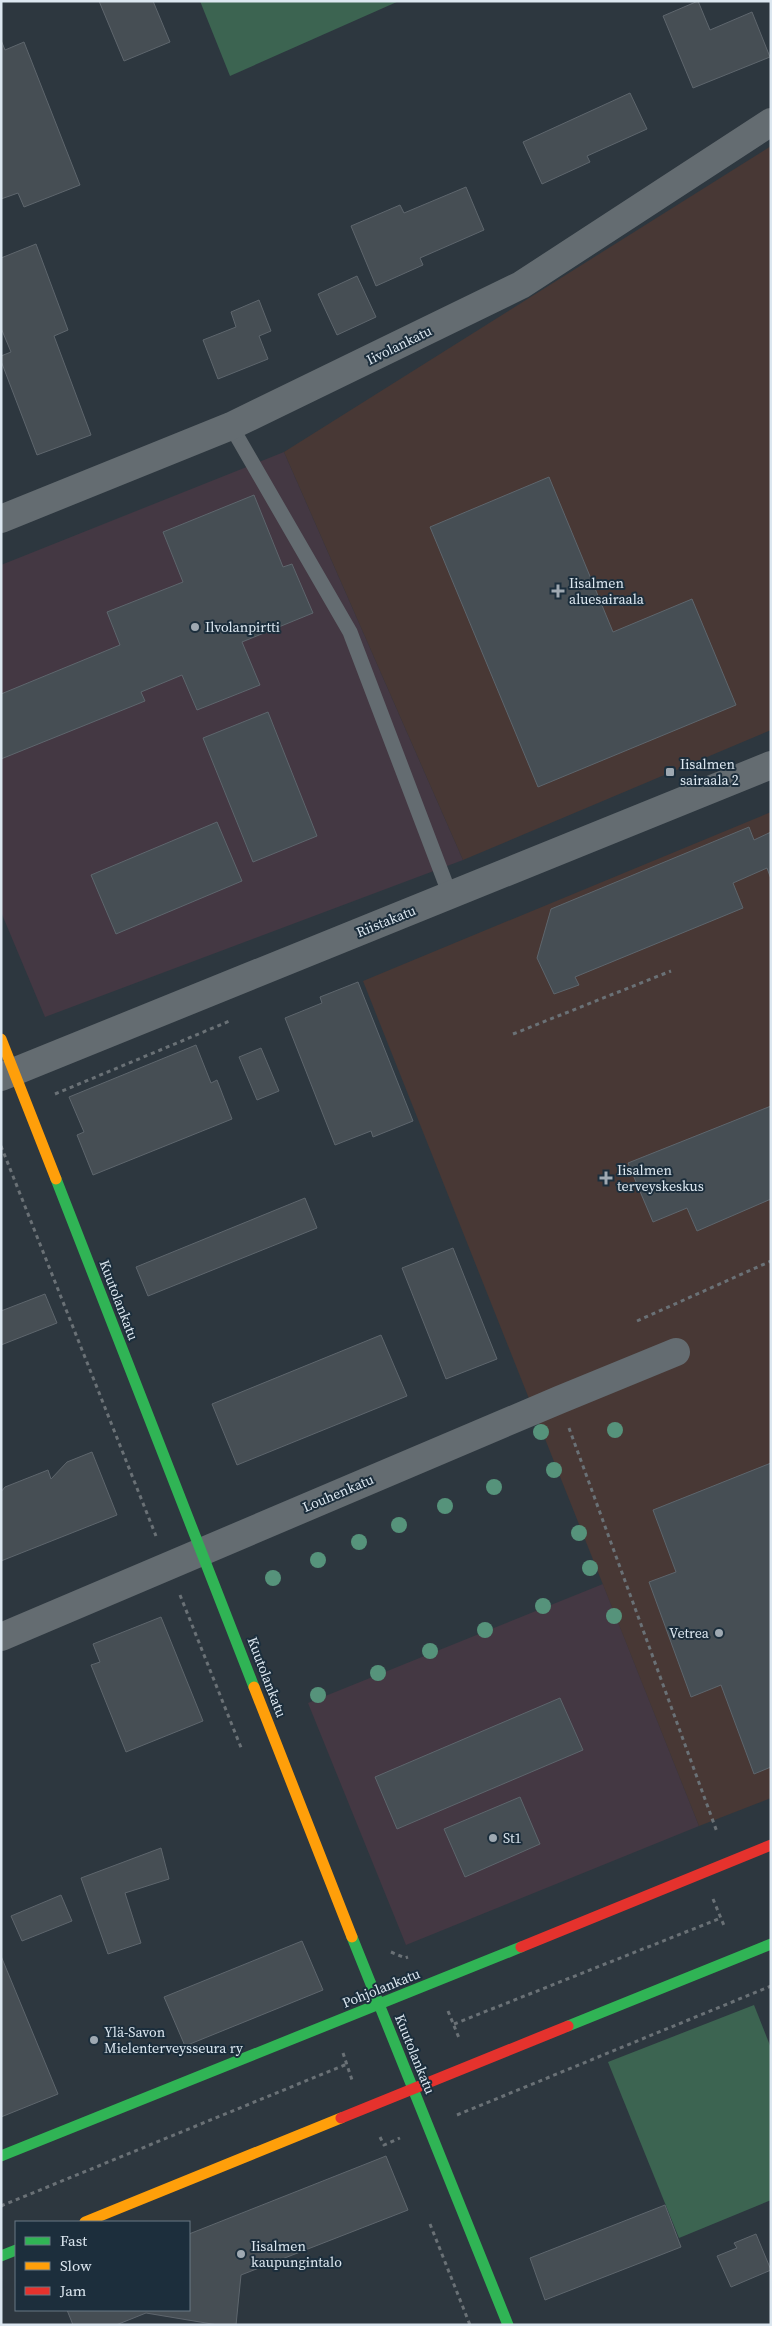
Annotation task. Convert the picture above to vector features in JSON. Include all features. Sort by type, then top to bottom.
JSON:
[{"type":"main road","name":"Kuutolankatu","points":[[1,1039],[7,1075],[202,1551],[379,2005],[508,2325]]},
{"type":"main road","name":"Pohjolankatu","points":[[1,2156],[379,2005],[703,1871],[771,1845]]},
{"type":"main road","points":[[87,2221],[771,1944]]},
{"type":"main road","points":[[1,2256],[15,2250]]},
{"type":"street","name":"Iivolankatu","points":[[1,518],[231,426],[521,285],[771,122]]},
{"type":"street","name":"Riistakatu","points":[[7,1075],[771,765]]},
{"type":"street","name":"Louhenkatu","points":[[1,1637],[676,1352]]},
{"type":"lane","points":[[231,426],[350,632],[450,895]]},
{"type":"path","points":[[513,1034],[671,971]]},
{"type":"path","points":[[637,1321],[771,1261]]},
{"type":"path","points":[[559,1400],[716,1832]]},
{"type":"path","points":[[713,1900],[727,1934]]},
{"type":"path","points":[[454,2024],[721,1918]]},
{"type":"path","points":[[1,2206],[347,2064]]},
{"type":"path","points":[[430,2223],[470,2325]]},
{"type":"shaded area","name":"Iisalmen aluesairaala","points":[[771,146],[771,730],[463,860],[284,452]]},
{"type":"shaded area","points":[[284,452],[463,860],[45,1017],[1,912],[1,565]]},
{"type":"shaded area","name":"Iisalmen terveyskeskus","points":[[771,812],[771,1798],[699,1826],[363,981]]},
{"type":"shaded area","points":[[603,1584],[699,1826],[406,1945],[308,1703]]},
{"type":"green space","points":[[200,1],[399,1],[230,76]]},
{"type":"green space","points":[[754,2005],[771,2048],[771,2200],[679,2238],[608,2062]]},
{"type":"building","points":[[99,1],[153,1],[170,42],[124,61]]},
{"type":"building","points":[[698,1],[710,30],[752,12],[770,57],[693,88],[663,16]]},
{"type":"building","points":[[1,40],[5,50],[24,42],[80,185],[24,207],[18,193],[1,199]]},
{"type":"building","points":[[630,93],[647,129],[587,156],[590,162],[542,184],[523,142]]},
{"type":"building","points":[[466,187],[484,230],[420,258],[423,265],[376,286],[351,226],[400,205],[404,213]]},
{"type":"building","points":[[36,244],[68,330],[54,336],[91,435],[37,455],[1,361],[1,356],[11,352],[1,328],[1,258]]},
{"type":"building","points":[[357,276],[376,317],[337,335],[318,294]]},
{"type":"building","points":[[259,300],[271,331],[259,336],[268,359],[218,379],[203,340],[236,327],[231,312]]},
{"type":"building","points":[[549,477],[613,632],[692,599],[736,705],[538,787],[430,527]]},
{"type":"building","name":"Ilvolanpirtti","points":[[254,495],[283,567],[292,564],[313,613],[242,642],[260,685],[197,710],[182,675],[141,692],[145,701],[1,759],[1,694],[120,645],[107,612],[183,582],[163,532]]},
{"type":"building","points":[[268,712],[317,836],[253,862],[203,738]]},
{"type":"building","points":[[217,822],[242,881],[116,934],[91,875]]},
{"type":"building","points":[[749,827],[754,840],[771,832],[771,879],[767,868],[733,883],[743,908],[575,977],[579,985],[554,994],[537,958],[551,909]]},
{"type":"building","points":[[358,982],[413,1121],[373,1137],[371,1131],[335,1145],[285,1018],[322,1003],[320,997]]},
{"type":"building","points":[[196,1045],[211,1083],[217,1080],[232,1119],[93,1175],[77,1135],[84,1132],[69,1097]]},
{"type":"building","points":[[261,1048],[279,1091],[257,1100],[239,1057]]},
{"type":"building","points":[[771,1106],[771,1199],[697,1231],[687,1208],[653,1222],[628,1163]]},
{"type":"building","points":[[305,1198],[317,1228],[148,1296],[136,1267]]},
{"type":"building","points":[[453,1248],[497,1359],[446,1379],[402,1268]]},
{"type":"building","points":[[45,1294],[57,1323],[1,1345],[1,1311]]},
{"type":"building","points":[[381,1335],[407,1396],[237,1465],[212,1404]]},
{"type":"building","points":[[92,1452],[117,1515],[1,1561],[1,1492],[5,1487],[48,1470],[51,1479],[67,1462]]},
{"type":"building","name":"Vetrea","points":[[771,1463],[771,1767],[754,1774],[721,1685],[691,1697],[649,1582],[676,1572],[653,1510]]},
{"type":"building","points":[[161,1617],[203,1721],[126,1752],[91,1665],[100,1662],[93,1644]]},
{"type":"building","points":[[560,1698],[583,1750],[397,1829],[375,1777]]},
{"type":"building","points":[[520,1797],[540,1844],[465,1877],[444,1829]]},
{"type":"building","points":[[161,1848],[169,1879],[125,1893],[141,1943],[108,1954],[81,1878]]},
{"type":"building","points":[[61,1895],[72,1921],[22,1941],[11,1916]]},
{"type":"building","points":[[302,1941],[323,1990],[185,2046],[164,1997]]},
{"type":"building","points":[[1,1956],[58,2094],[1,2117]]},
{"type":"building","name":"Iisalmen kaupungintalo","points":[[386,2156],[408,2210],[241,2275],[236,2325],[218,2325],[146,2313],[116,2325],[73,2325],[67,2311],[190,2311],[190,2234]]},
{"type":"building","points":[[665,2205],[681,2247],[545,2300],[530,2258]]},
{"type":"building","points":[[756,2234],[771,2270],[731,2287],[717,2256],[737,2248],[734,2243]]},
{"type":"traffic: fast","points":[[56,1179],[254,1687]]},
{"type":"traffic: fast","points":[[352,1937],[508,2325]]},
{"type":"traffic: fast","points":[[568,2026],[771,1944]]},
{"type":"traffic: fast","points":[[1,2156],[521,1947]]},
{"type":"traffic: fast","points":[[1,2256],[15,2250]]},
{"type":"traffic: slow","points":[[1,1039],[56,1179]]},
{"type":"traffic: slow","points":[[254,1687],[352,1937]]},
{"type":"traffic: slow","points":[[87,2221],[341,2118]]},
{"type":"traffic: jam","points":[[521,1947],[771,1845]]},
{"type":"traffic: jam","points":[[341,2118],[568,2026]]},
{"type":"place","name":"Iisalmen aluesairaala","points":[[558,591]]},
{"type":"place","name":"Ilvolanpirtti","points":[[195,627]]},
{"type":"place","name":"Iisalmen sairaala 2","points":[[670,772]]},
{"type":"place","name":"Iisalmen terveyskeskus","points":[[606,1178]]},
{"type":"place","name":"Vetrea","points":[[719,1633]]},
{"type":"place","name":"St1","points":[[493,1838]]},
{"type":"place","name":"Ylä-Savon Mielenterveysseura ry","points":[[94,2040]]},
{"type":"place","name":"Iisalmen kaupungintalo","points":[[241,2254]]}]
